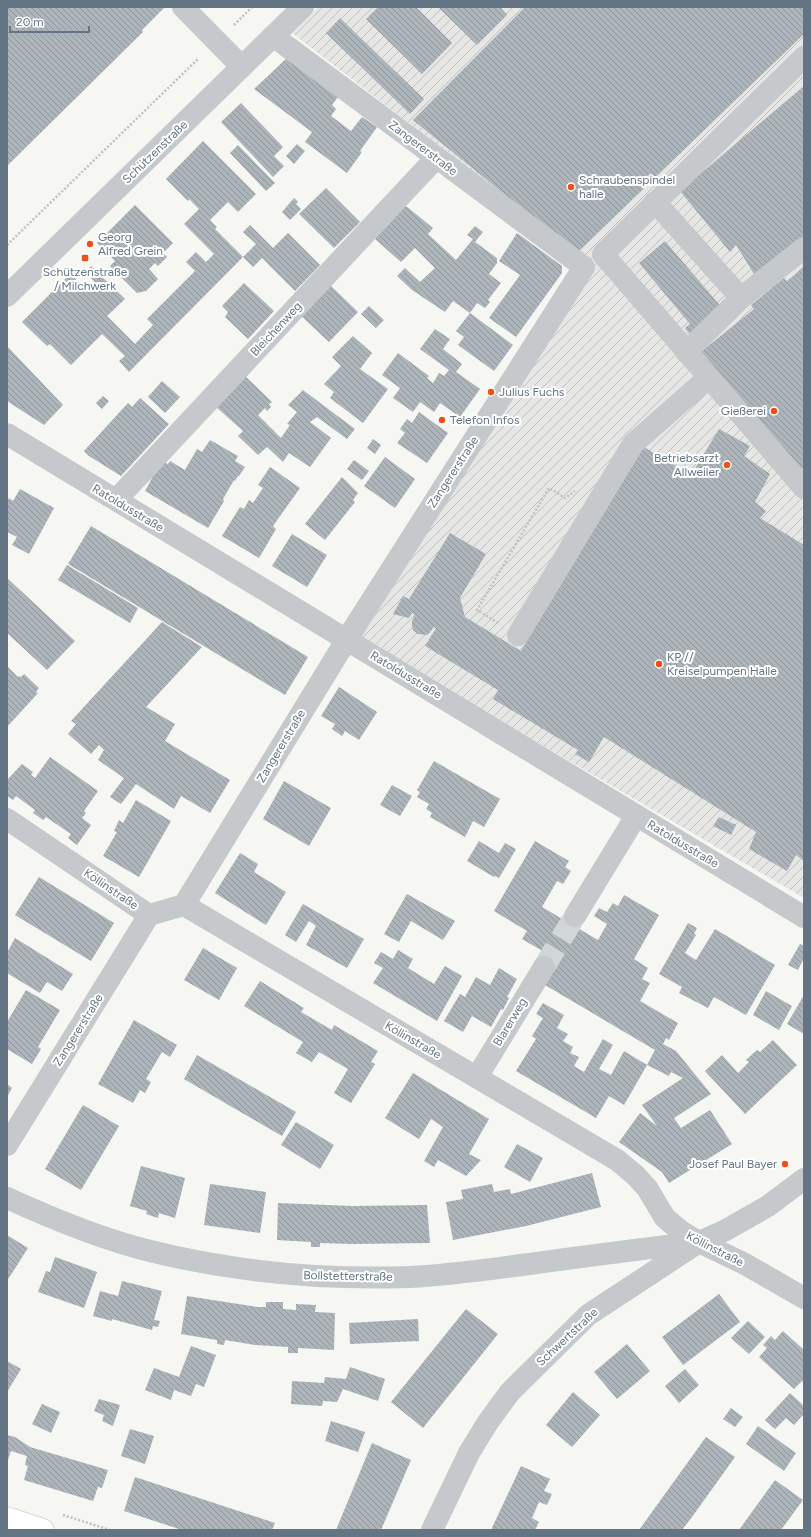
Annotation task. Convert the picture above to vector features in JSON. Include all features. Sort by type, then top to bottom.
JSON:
[{"type":"main road","points":[[7,1518],[43,1530]]},
{"type":"street","points":[[183,7],[242,66]]},
{"type":"street","name":"Schützenstraße","points":[[7,296],[303,7]]},
{"type":"street","name":"Zangererstraße","points":[[184,906],[346,639],[584,267],[273,36]]},
{"type":"street","points":[[804,57],[603,254],[804,488]]},
{"type":"street","name":"Bleichenweg","points":[[116,500],[436,158]]},
{"type":"street","points":[[656,202],[741,298]]},
{"type":"street","points":[[686,352],[741,298],[804,248]]},
{"type":"street","points":[[518,635],[634,444],[708,378]]},
{"type":"street","name":"Ratoldusstraße","points":[[7,434],[804,917]]},
{"type":"street","points":[[575,916],[636,816]]},
{"type":"street","name":"Köllinstraße","points":[[7,819],[149,915],[184,906],[617,1160],[635,1175],[647,1188],[666,1218],[682,1232],[699,1242],[732,1257],[804,1298]]},
{"type":"street","name":"Zangererstraße","points":[[7,1145],[149,915]]},
{"type":"street","name":"Blarerweg","points":[[477,1077],[544,967]]},
{"type":"street","name":"Schwertstraße","points":[[432,1530],[469,1453],[488,1422],[510,1392],[588,1315],[699,1242],[724,1231],[768,1206],[804,1179]]},
{"type":"street","name":"Bollstetterstraße","points":[[7,1198],[50,1217],[148,1251],[258,1271],[322,1277],[389,1277],[457,1273],[699,1242]]},
{"type":"path","points":[[7,245],[252,7]]},
{"type":"path","points":[[518,635],[477,610],[549,488],[565,498],[577,489]]},
{"type":"shaded area","points":[[319,7],[804,7],[804,898],[355,636],[593,265],[292,33]]},
{"type":"building","points":[[7,7],[165,7],[142,30],[143,32],[7,166]]},
{"type":"building","points":[[378,7],[416,7],[452,43],[422,74],[366,19]]},
{"type":"building","points":[[438,7],[500,7],[507,15],[477,45]]},
{"type":"building","name":"Schraubenspindel halle","points":[[525,7],[804,7],[804,34],[577,253],[413,120]]},
{"type":"building","points":[[340,18],[424,99],[410,114],[326,33]]},
{"type":"building","points":[[287,58],[338,97],[332,105],[336,109],[331,116],[351,131],[362,117],[377,127],[347,173],[305,142],[312,132],[254,89]]},
{"type":"building","points":[[804,86],[804,245],[754,274],[736,245],[730,252],[680,191]]},
{"type":"building","points":[[241,103],[283,147],[274,156],[284,166],[273,177],[221,122]]},
{"type":"building","points":[[203,141],[256,194],[238,212],[228,202],[210,220],[217,227],[215,229],[243,257],[129,372],[119,361],[125,356],[102,334],[71,365],[50,344],[47,346],[22,322],[70,274],[88,291],[96,283],[85,272],[91,266],[125,299],[107,316],[135,344],[153,325],[147,319],[195,271],[186,262],[196,252],[206,262],[214,254],[184,224],[199,209],[189,199],[188,201],[166,179]]},
{"type":"building","points":[[297,144],[305,151],[294,164],[286,156]]},
{"type":"building","points":[[238,145],[275,183],[266,191],[230,153]]},
{"type":"building","points":[[326,188],[360,222],[334,248],[299,214]]},
{"type":"building","points":[[294,198],[298,202],[296,204],[301,209],[290,220],[282,212]]},
{"type":"building","points":[[135,205],[173,243],[163,253],[167,257],[158,266],[155,263],[149,269],[158,279],[146,291],[137,293],[110,266],[115,261],[97,243]]},
{"type":"building","points":[[406,206],[433,228],[428,234],[456,260],[473,239],[467,235],[475,226],[483,232],[475,242],[497,258],[497,263],[489,274],[501,283],[488,300],[490,302],[485,308],[477,303],[470,313],[453,301],[445,312],[412,290],[397,276],[405,268],[420,282],[435,268],[415,248],[401,262],[374,238]]},
{"type":"building","points":[[250,225],[273,248],[288,233],[320,265],[295,291],[262,258],[253,267],[243,257],[256,244],[243,232]]},
{"type":"building","points":[[517,233],[562,266],[562,273],[516,337],[489,318],[520,275],[499,261]]},
{"type":"building","points":[[665,241],[724,310],[692,337],[685,328],[690,324],[639,263]]},
{"type":"building","name":"Gießerei","points":[[804,267],[804,467],[797,473],[697,355],[754,309],[751,305],[784,278],[787,281]]},
{"type":"building","points":[[244,283],[274,311],[248,339],[225,317],[228,312],[222,306]]},
{"type":"building","points":[[329,284],[358,312],[329,342],[300,315]]},
{"type":"building","points":[[369,306],[384,320],[376,328],[361,314]]},
{"type":"building","points":[[470,313],[513,345],[494,371],[458,345],[464,337],[456,331]]},
{"type":"building","points":[[435,329],[450,339],[443,349],[462,364],[456,372],[480,389],[460,417],[440,403],[434,412],[420,402],[413,412],[393,398],[400,388],[382,375],[398,353],[429,376],[427,378],[433,383],[439,373],[444,376],[449,370],[420,349]]},
{"type":"building","points":[[353,336],[372,353],[360,369],[388,389],[363,423],[330,398],[334,392],[324,384],[341,366],[332,357]]},
{"type":"building","points":[[7,346],[63,405],[44,425],[7,401]]},
{"type":"building","points":[[243,374],[272,402],[269,404],[271,407],[267,411],[265,408],[258,415],[281,438],[290,425],[287,424],[297,412],[288,405],[303,390],[355,429],[347,439],[317,417],[310,422],[331,438],[310,467],[289,453],[283,462],[267,447],[258,455],[238,436],[243,431],[214,405]]},
{"type":"building","points":[[162,381],[180,397],[165,413],[148,397]]},
{"type":"building","points":[[103,396],[109,401],[102,409],[96,403]]},
{"type":"building","points":[[140,398],[169,424],[121,476],[89,456],[84,451],[128,403],[132,407]]},
{"type":"building","points":[[419,412],[448,433],[427,463],[397,443],[405,433],[400,429],[407,419],[412,423]]},
{"type":"building","name":"KP // Kreiselpumpen Halle","points":[[719,429],[750,446],[744,456],[770,474],[755,502],[766,511],[760,518],[804,545],[804,861],[796,855],[787,871],[749,849],[756,832],[604,737],[589,762],[575,754],[578,750],[493,699],[498,690],[425,646],[436,628],[434,627],[427,635],[418,634],[413,630],[412,626],[412,621],[415,615],[412,613],[409,618],[393,614],[403,596],[409,599],[450,533],[486,554],[460,598],[465,617],[521,651],[642,446],[691,475]]},
{"type":"building","points":[[373,439],[381,445],[375,454],[367,448]]},
{"type":"building","points":[[210,440],[238,456],[235,461],[245,467],[235,481],[234,480],[223,499],[224,501],[208,528],[145,491],[152,478],[149,477],[162,461],[168,464],[170,461],[185,470],[197,449],[202,452]]},
{"type":"building","points":[[385,457],[415,479],[395,508],[364,486]]},
{"type":"building","points":[[354,460],[369,471],[362,480],[347,469]]},
{"type":"building","points":[[270,467],[300,488],[273,526],[276,529],[259,558],[222,536],[240,507],[244,509],[249,500],[253,503],[263,488],[258,485]]},
{"type":"building","points":[[342,477],[358,493],[353,500],[355,502],[325,540],[305,524]]},
{"type":"building","points":[[20,489],[54,508],[29,554],[12,545],[17,537],[7,532],[7,502],[9,498],[13,501]]},
{"type":"building","points":[[91,526],[308,657],[285,695],[68,564]]},
{"type":"building","points":[[292,534],[327,555],[307,587],[272,566]]},
{"type":"building","points":[[67,565],[138,608],[130,623],[58,580]]},
{"type":"building","points":[[7,578],[75,641],[47,670],[7,633]]},
{"type":"building","points":[[162,622],[202,647],[146,707],[175,724],[165,741],[230,780],[210,813],[181,796],[174,809],[136,784],[121,804],[110,797],[124,778],[98,760],[104,750],[99,745],[91,754],[68,734],[76,724],[71,721]]},
{"type":"building","points":[[7,666],[18,677],[21,677],[24,674],[39,688],[36,692],[38,693],[7,727]]},
{"type":"building","points":[[339,687],[377,712],[359,740],[345,731],[342,736],[332,729],[335,724],[321,716]]},
{"type":"building","points":[[50,757],[98,791],[84,811],[86,813],[82,818],[91,825],[77,845],[68,838],[71,834],[46,817],[43,820],[33,813],[35,810],[16,796],[13,800],[7,796],[7,780],[22,764],[33,772],[31,775],[35,778]]},
{"type":"building","points":[[434,761],[500,799],[484,827],[473,821],[465,837],[430,817],[432,813],[426,809],[429,804],[417,797],[420,792],[417,790]]},
{"type":"building","points":[[284,781],[331,808],[309,846],[263,819]]},
{"type":"building","points":[[392,785],[412,796],[400,816],[380,805]]},
{"type":"building","points":[[136,800],[171,821],[139,877],[103,856],[117,832],[114,831],[119,820],[123,823]]},
{"type":"building","points":[[719,817],[736,825],[731,835],[713,826]]},
{"type":"building","points":[[479,841],[499,853],[505,843],[516,849],[499,878],[494,877],[467,861]]},
{"type":"building","points":[[535,841],[569,861],[565,867],[571,871],[563,884],[557,881],[542,907],[598,940],[607,924],[594,916],[599,908],[607,912],[613,903],[618,906],[624,895],[659,915],[634,959],[648,968],[642,979],[650,983],[640,1001],[678,1023],[669,1040],[666,1038],[663,1044],[676,1051],[711,1094],[674,1118],[681,1128],[710,1110],[732,1144],[669,1183],[662,1172],[619,1142],[640,1113],[657,1126],[642,1105],[683,1078],[671,1072],[669,1076],[647,1065],[655,1050],[545,985],[560,961],[522,939],[527,931],[494,911]]},
{"type":"building","points":[[240,853],[258,864],[254,872],[286,892],[266,925],[215,893]]},
{"type":"building","points":[[39,877],[114,923],[91,961],[15,915]]},
{"type":"building","points":[[407,894],[455,921],[443,940],[411,921],[399,942],[384,934]]},
{"type":"building","points":[[303,904],[364,939],[347,968],[306,945],[316,926],[309,921],[296,942],[285,935]]},
{"type":"building","points":[[688,923],[697,928],[694,934],[696,935],[685,953],[696,960],[715,929],[775,965],[746,1015],[714,997],[708,1008],[679,993],[682,987],[659,974]]},
{"type":"building","points":[[15,938],[73,974],[62,991],[47,982],[40,993],[7,973],[7,953]]},
{"type":"building","points":[[800,944],[804,946],[804,958],[798,970],[788,965]]},
{"type":"building","points":[[203,948],[237,968],[219,1000],[184,980]]},
{"type":"building","points":[[398,950],[413,959],[408,968],[434,984],[445,966],[462,976],[437,1021],[373,983],[383,968],[374,963],[381,952],[393,959]]},
{"type":"building","points":[[499,968],[517,979],[507,997],[509,998],[503,1010],[501,1009],[491,1027],[472,1016],[463,1032],[444,1021],[460,994],[465,997],[476,977],[490,985]]},
{"type":"building","points":[[260,981],[304,1008],[301,1012],[332,1030],[334,1025],[378,1051],[371,1062],[375,1064],[351,1103],[334,1093],[348,1069],[319,1052],[312,1062],[296,1053],[303,1042],[244,1006]]},
{"type":"building","points":[[26,990],[60,1010],[38,1047],[41,1049],[32,1064],[7,1049],[7,1022]]},
{"type":"building","points":[[766,991],[792,1006],[779,1030],[753,1015]]},
{"type":"building","points":[[804,995],[804,1034],[787,1024]]},
{"type":"building","points":[[543,1003],[564,1015],[557,1028],[568,1034],[563,1041],[573,1047],[570,1053],[579,1057],[574,1066],[584,1072],[603,1039],[613,1045],[599,1069],[611,1075],[624,1051],[647,1065],[624,1105],[609,1096],[596,1118],[516,1071],[536,1039],[532,1036],[543,1018],[536,1014]]},
{"type":"building","points":[[134,1020],[177,1045],[170,1057],[162,1052],[146,1079],[151,1082],[145,1093],[140,1090],[133,1103],[98,1084]]},
{"type":"building","points":[[773,1040],[797,1065],[745,1114],[705,1071],[722,1055],[738,1073],[749,1062],[746,1060],[757,1050],[760,1052]]},
{"type":"building","points":[[197,1055],[296,1112],[282,1136],[184,1079]]},
{"type":"building","points":[[413,1073],[489,1119],[469,1154],[481,1160],[466,1176],[438,1160],[434,1167],[424,1161],[443,1127],[431,1119],[419,1139],[385,1118]]},
{"type":"building","points":[[7,1084],[12,1088],[7,1097]]},
{"type":"building","points":[[83,1105],[119,1126],[81,1190],[45,1169]]},
{"type":"building","points":[[296,1122],[334,1145],[320,1169],[281,1145]]},
{"type":"building","points":[[517,1144],[543,1158],[530,1182],[504,1167]]},
{"type":"building","points":[[141,1166],[185,1178],[175,1218],[159,1213],[158,1218],[146,1214],[147,1211],[130,1206]]},
{"type":"building","points":[[592,1173],[601,1207],[526,1226],[453,1240],[446,1202],[463,1199],[461,1190],[492,1184],[494,1192],[510,1189],[511,1194]]},
{"type":"building","points":[[210,1184],[266,1192],[260,1233],[204,1225]]},
{"type":"building","points":[[278,1203],[352,1206],[427,1205],[430,1243],[320,1243],[320,1247],[311,1247],[311,1242],[277,1240]]},
{"type":"building","points":[[7,1235],[28,1248],[7,1281]]},
{"type":"building","points":[[55,1257],[97,1272],[84,1308],[38,1292],[46,1271],[50,1272]]},
{"type":"building","points":[[122,1281],[162,1291],[154,1320],[160,1321],[158,1327],[153,1326],[152,1330],[112,1319],[112,1321],[93,1316],[100,1291],[118,1296]]},
{"type":"building","points":[[719,1294],[740,1322],[683,1365],[662,1337]]},
{"type":"building","points":[[187,1296],[257,1307],[266,1307],[266,1302],[283,1302],[283,1309],[296,1310],[296,1304],[316,1305],[315,1312],[335,1313],[334,1350],[298,1348],[298,1353],[288,1353],[288,1347],[255,1345],[225,1340],[224,1345],[217,1344],[217,1340],[181,1334]]},
{"type":"building","points":[[466,1309],[498,1334],[423,1428],[391,1402]]},
{"type":"building","points":[[418,1319],[419,1341],[350,1344],[349,1323]]},
{"type":"building","points":[[748,1321],[765,1337],[749,1354],[731,1338]]},
{"type":"building","points":[[783,1331],[804,1350],[804,1383],[802,1381],[794,1389],[759,1357],[767,1348],[763,1345],[771,1336],[775,1340]]},
{"type":"building","points":[[627,1344],[650,1371],[617,1399],[594,1372]]},
{"type":"building","points":[[191,1346],[216,1355],[204,1387],[196,1384],[191,1396],[174,1390],[171,1400],[145,1390],[154,1368],[179,1377]]},
{"type":"building","points":[[7,1361],[21,1369],[7,1392]]},
{"type":"building","points":[[350,1367],[385,1379],[378,1401],[343,1389],[337,1402],[323,1401],[322,1406],[291,1404],[292,1381],[324,1383],[325,1377],[346,1379]]},
{"type":"building","points":[[685,1369],[699,1385],[679,1403],[665,1386]]},
{"type":"building","points":[[573,1392],[600,1415],[572,1447],[546,1425]]},
{"type":"building","points":[[790,1393],[804,1406],[804,1414],[794,1425],[786,1418],[775,1429],[765,1420]]},
{"type":"building","points":[[99,1399],[120,1405],[113,1426],[102,1421],[104,1415],[94,1411]]},
{"type":"building","points":[[42,1404],[60,1412],[51,1433],[32,1424]]},
{"type":"building","points":[[731,1408],[743,1417],[735,1427],[723,1419]]},
{"type":"building","points":[[331,1421],[365,1432],[358,1452],[325,1441]]},
{"type":"building","points":[[758,1426],[796,1453],[784,1471],[746,1444]]},
{"type":"building","points":[[130,1429],[154,1436],[145,1464],[121,1456]]},
{"type":"building","points":[[7,1435],[15,1437],[30,1447],[108,1470],[102,1488],[98,1487],[93,1501],[24,1480],[28,1466],[25,1465],[27,1456],[11,1451],[7,1463]]},
{"type":"building","points":[[706,1437],[735,1457],[692,1517],[682,1530],[639,1530]]},
{"type":"building","points":[[372,1443],[411,1460],[381,1530],[336,1530]]},
{"type":"building","points":[[521,1466],[550,1479],[544,1491],[552,1494],[547,1505],[539,1502],[532,1518],[539,1522],[535,1530],[491,1530]]},
{"type":"building","points":[[135,1477],[275,1523],[272,1530],[182,1530],[124,1511]]},
{"type":"building","points":[[775,1480],[803,1500],[781,1530],[739,1530]]},
{"type":"tunnel","points":[[544,967],[575,916]]},
{"type":"place","name":"Schraubenspindel halle","points":[[571,187]]},
{"type":"place","name":"Georg Alfred Grein","points":[[90,244]]},
{"type":"place","name":"Schützenstraße / Milchwerk","points":[[85,258]]},
{"type":"place","name":"Julius Fuchs","points":[[491,392]]},
{"type":"place","name":"Gießerei","points":[[774,411]]},
{"type":"place","name":"Telefon Infos","points":[[442,420]]},
{"type":"place","name":"Betriebsarzt Allweiler","points":[[727,465]]},
{"type":"place","name":"KP // Kreiselpumpen Halle","points":[[659,664]]},
{"type":"place","name":"Josef Paul Bayer","points":[[785,1164]]}]
